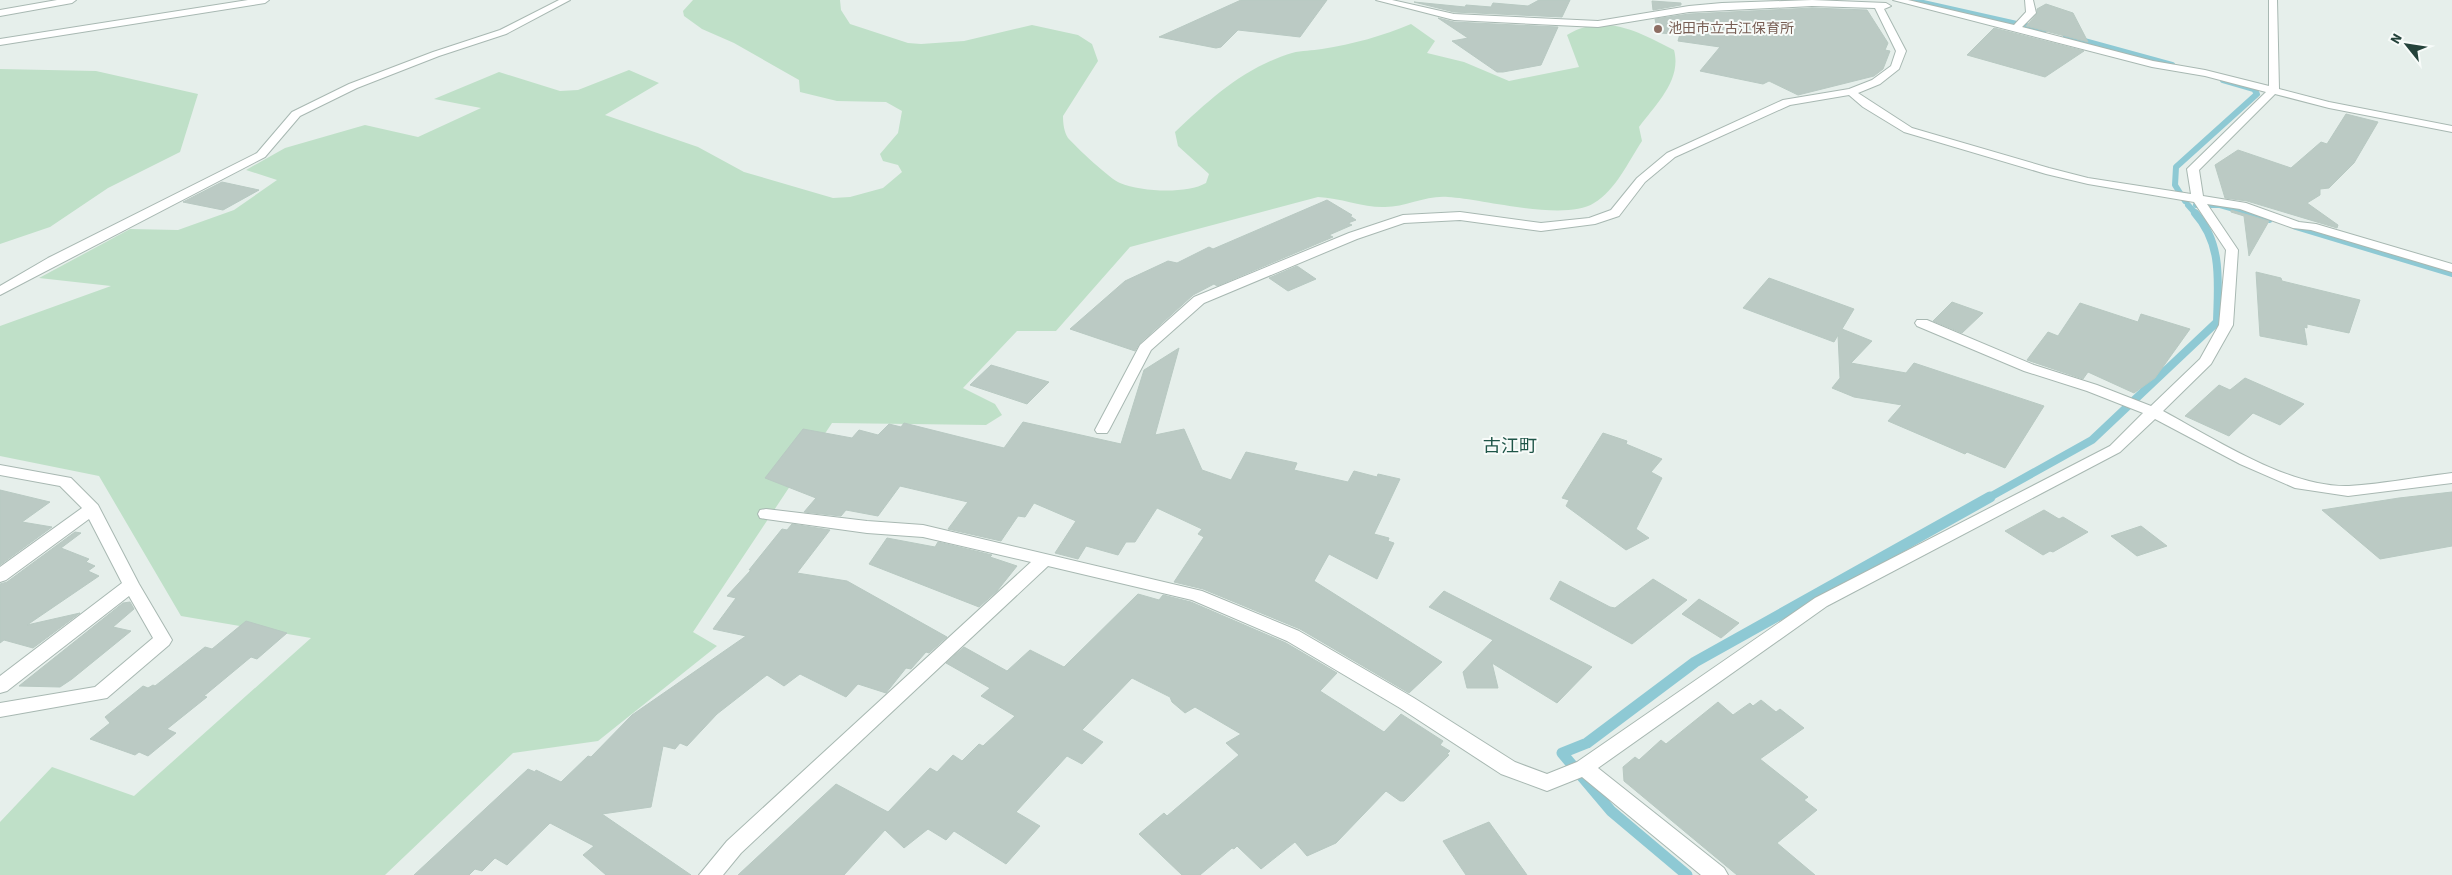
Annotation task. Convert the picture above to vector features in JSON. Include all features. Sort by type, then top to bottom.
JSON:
[{"type":"street","points":[[0,13],[72,0]]},
{"type":"street","points":[[0,42],[265,0]]},
{"type":"street","points":[[0,290],[260,156],[296,114],[353,86],[436,54],[503,32],[566,0]]},
{"type":"street","points":[[1380,0],[1454,17],[1598,24],[1689,8],[1730,8],[1812,3],[1878,6],[1915,5]]},
{"type":"street","points":[[1695,0],[1730,8]]},
{"type":"street","points":[[1897,0],[2016,28],[2152,64],[2205,73],[2329,105],[2452,129]]},
{"type":"street","points":[[2016,28],[2031,13],[2028,0]]},
{"type":"street","points":[[766,514],[867,527],[923,531],[1196,595],[1292,636],[1407,703],[1508,768],[1547,783],[1584,768],[1821,602],[2115,449],[2206,361],[2226,325],[2232,250],[2197,197],[2193,169],[2274,90],[2273,0]]},
{"type":"street","points":[[1102,430],[1145,348],[1199,300],[1353,236],[1403,219],[1460,216],[1542,227],[1591,220],[1615,212],[1641,180],[1671,155],[1787,102],[1851,92],[1876,82],[1896,67],[1901,51],[1878,6]]},
{"type":"street","points":[[1851,92],[1866,105],[1908,130],[2079,179],[2197,197],[2242,206],[2297,225],[2312,226],[2452,268]]},
{"type":"street","points":[[1922,323],[2029,368],[2092,388],[2153,412],[2245,461],[2296,483],[2348,492],[2452,478]]},
{"type":"street","points":[[0,710],[100,693],[163,640],[92,509],[65,482],[3,472]]},
{"type":"street","points":[[0,576],[92,509]]},
{"type":"street","points":[[710,875],[734,847],[1045,559]]},
{"type":"street","points":[[0,686],[132,585]]},
{"type":"street","points":[[1584,768],[1717,875]]},
{"type":"green space","points":[[693,0],[840,0],[841,10],[850,24],[908,43],[964,41],[1032,25],[1078,35],[1092,44],[1098,61],[1063,116],[1067,136],[1101,170],[1115,181],[1129,186],[1152,190],[1188,189],[1206,183],[1209,174],[1178,146],[1175,132],[1215,96],[1244,75],[1275,59],[1296,52],[1318,50],[1356,42],[1411,24],[1435,41],[1427,53],[1464,62],[1509,81],[1579,67],[1567,35],[1581,28],[1594,25],[1608,25],[1635,31],[1674,50],[1675,61],[1671,81],[1666,91],[1639,127],[1642,141],[1609,191],[1594,203],[1581,208],[1544,210],[1440,197],[1401,205],[1378,207],[1318,197],[1130,247],[1056,331],[1017,331],[963,388],[995,404],[1002,415],[986,425],[832,423],[693,632],[717,646],[598,741],[513,753],[385,875],[0,875],[0,822],[52,767],[134,796],[311,638],[181,616],[99,476],[0,456],[0,326],[111,286],[39,278],[130,229],[178,230],[234,210],[277,180],[246,170],[285,148],[365,125],[418,137],[481,108],[434,99],[499,72],[560,91],[578,90],[629,70],[659,83],[605,115],[698,147],[744,172],[833,198],[850,197],[883,188],[902,172],[898,165],[883,161],[880,154],[898,133],[902,111],[886,102],[837,101],[800,92],[799,80],[734,43],[702,29],[684,16],[683,11]]},
{"type":"green space","points":[[0,69],[96,71],[198,94],[180,152],[108,188],[50,227],[0,244]]},
{"type":"building","points":[[1241,0],[1327,0],[1300,37],[1238,30],[1221,47],[1216,48],[1159,37]]},
{"type":"building","points":[[1539,0],[1570,0],[1562,17],[1454,12],[1414,2],[1465,7],[1466,5],[1491,7],[1493,3],[1528,6]]},
{"type":"building","points":[[1652,1],[1681,3],[1681,5],[1653,10]]},
{"type":"building","points":[[2046,4],[2073,13],[2088,42],[2026,26],[2037,14],[2037,9]]},
{"type":"building","points":[[1812,8],[1867,10],[1888,43],[1885,50],[1890,51],[1883,69],[1874,76],[1798,95],[1769,81],[1763,84],[1700,71],[1720,47],[1678,41],[1680,34],[1658,33],[1655,19],[1689,14]]},
{"type":"building","points":[[1438,18],[1454,22],[1558,27],[1541,65],[1497,72],[1452,41],[1468,38]]},
{"type":"building","points":[[1994,28],[2084,51],[2045,77],[1967,55]]},
{"type":"building","points":[[2346,114],[2378,122],[2354,163],[2329,188],[2320,189],[2320,195],[2307,203],[2338,225],[2337,228],[2247,201],[2225,198],[2215,165],[2238,150],[2291,168],[2321,142],[2327,144]]},
{"type":"building","points":[[222,182],[259,190],[223,210],[183,202]]},
{"type":"building","points":[[1327,200],[1352,215],[1350,216],[1356,220],[1348,223],[1352,225],[1329,235],[1333,237],[1217,286],[1214,284],[1193,295],[1139,344],[1135,351],[1070,329],[1125,281],[1168,261],[1177,263],[1209,247],[1213,249]]},
{"type":"building","points":[[2231,210],[2269,221],[2249,256],[2244,216],[2231,212]]},
{"type":"building","points":[[1297,266],[1316,279],[1288,291],[1269,278]]},
{"type":"building","points":[[2256,272],[2281,278],[2282,281],[2360,300],[2349,333],[2307,324],[2307,328],[2304,327],[2307,345],[2260,336]]},
{"type":"building","points":[[1769,278],[1854,309],[1842,329],[1872,341],[1851,363],[1906,373],[1914,363],[2044,406],[2005,468],[1967,452],[1965,454],[1888,421],[1902,405],[1854,397],[1832,388],[1840,378],[1838,335],[1834,342],[1743,308]]},
{"type":"building","points":[[1952,302],[1983,313],[1962,333],[1933,321]]},
{"type":"building","points":[[2080,303],[2138,322],[2141,314],[2190,329],[2155,378],[2134,393],[2088,372],[2083,379],[2027,360],[2048,332],[2058,336]]},
{"type":"building","points":[[1179,348],[1155,435],[1184,429],[1202,470],[1231,480],[1246,452],[1297,463],[1294,470],[1348,482],[1354,471],[1377,477],[1378,474],[1400,479],[1374,534],[1389,538],[1388,541],[1394,543],[1377,579],[1329,554],[1314,581],[1442,662],[1409,693],[1300,629],[1203,589],[1174,582],[1204,537],[1198,534],[1202,529],[1157,508],[1135,542],[1126,542],[1118,555],[1086,546],[1078,559],[1055,553],[1076,521],[1034,503],[1025,517],[1018,516],[1001,541],[948,529],[968,502],[900,486],[878,516],[846,510],[841,516],[804,512],[816,498],[765,478],[803,429],[852,438],[859,430],[878,435],[889,424],[901,427],[904,423],[1004,448],[1023,422],[1121,444],[1144,370]]},
{"type":"building","points":[[991,365],[1049,382],[1027,404],[970,385]]},
{"type":"building","points":[[2245,378],[2304,404],[2280,425],[2253,413],[2229,436],[2185,416],[2219,385],[2230,390]]},
{"type":"building","points":[[1603,433],[1627,441],[1626,444],[1662,459],[1651,472],[1662,478],[1636,529],[1649,538],[1626,550],[1566,506],[1569,500],[1562,498]]},
{"type":"building","points":[[0,490],[50,502],[22,522],[52,527],[0,565]]},
{"type":"building","points":[[2452,492],[2452,546],[2380,559],[2322,510],[2399,498]]},
{"type":"building","points":[[2044,510],[2059,519],[2063,517],[2088,532],[2053,552],[2050,551],[2043,555],[2005,531]]},
{"type":"building","points":[[792,524],[830,530],[797,573],[847,581],[947,637],[929,653],[926,652],[911,669],[906,668],[886,693],[858,684],[846,697],[800,674],[784,686],[767,675],[717,714],[687,746],[680,743],[675,749],[663,746],[651,807],[602,814],[691,875],[606,875],[583,855],[594,846],[550,823],[507,865],[495,858],[482,871],[475,869],[469,875],[414,875],[528,769],[535,772],[536,770],[561,782],[588,756],[591,757],[632,715],[746,636],[713,629],[736,598],[727,596],[751,570],[749,570],[782,529],[787,530]]},
{"type":"building","points":[[2141,526],[2167,546],[2137,556],[2111,536]]},
{"type":"building","points":[[75,532],[81,533],[61,548],[89,559],[86,562],[95,566],[88,571],[99,576],[27,625],[80,613],[33,648],[4,640],[0,643],[0,584],[7,582]]},
{"type":"building","points":[[887,538],[935,547],[938,542],[992,555],[990,557],[1017,566],[997,591],[979,607],[869,564]]},
{"type":"building","points":[[1653,579],[1687,600],[1632,644],[1550,599],[1560,581],[1615,608]]},
{"type":"building","points":[[1444,591],[1592,667],[1557,703],[1492,663],[1498,688],[1467,688],[1463,672],[1493,640],[1429,607]]},
{"type":"building","points":[[1138,594],[1159,600],[1163,595],[1191,602],[1286,643],[1337,673],[1320,691],[1384,732],[1401,714],[1443,741],[1440,745],[1450,751],[1447,754],[1449,755],[1404,801],[1400,801],[1386,791],[1336,843],[1307,856],[1295,842],[1261,869],[1237,846],[1234,849],[1232,848],[1200,875],[1182,875],[1139,834],[1164,813],[1167,816],[1239,755],[1226,743],[1241,734],[1195,707],[1185,713],[1172,702],[1170,697],[1132,678],[1082,730],[1103,742],[1082,764],[1067,756],[1016,812],[1040,826],[1006,864],[954,831],[946,840],[928,829],[904,848],[885,830],[844,875],[738,875],[836,784],[888,812],[930,768],[937,772],[953,755],[962,761],[979,744],[983,746],[1015,716],[981,696],[990,688],[946,663],[964,647],[1007,671],[1030,650],[1064,667]]},
{"type":"building","points":[[1699,599],[1739,623],[1721,638],[1682,614]]},
{"type":"building","points":[[130,602],[134,609],[113,627],[131,631],[72,679],[60,687],[19,686],[123,603]]},
{"type":"building","points":[[246,621],[287,633],[257,659],[251,657],[204,696],[207,697],[167,729],[176,733],[148,756],[139,752],[135,755],[90,739],[110,723],[105,717],[143,686],[148,688],[153,685],[155,686],[205,647],[212,649]]},
{"type":"building","points":[[1761,700],[1776,712],[1780,709],[1804,728],[1760,759],[1808,797],[1804,800],[1817,810],[1777,843],[1815,875],[1737,875],[1624,781],[1623,767],[1635,757],[1639,760],[1661,740],[1666,744],[1718,702],[1733,715],[1750,703],[1753,706]]},
{"type":"building","points":[[1489,822],[1527,875],[1466,875],[1443,841]]},
{"type":"waterway","points":[[1910,0],[2044,30]]},
{"type":"waterway","points":[[2066,36],[2172,65]]},
{"type":"waterway","points":[[2185,201],[2175,185],[2176,167],[2257,94],[2254,89],[2223,80]]},
{"type":"waterway","points":[[2188,205],[2196,214]]},
{"type":"waterway","points":[[2196,205],[2220,205],[2252,214]]},
{"type":"waterway","points":[[1988,498],[2092,440],[2217,322],[2218,279],[2215,251],[2204,225],[2195,213]]},
{"type":"waterway","points":[[2248,213],[2269,219]]},
{"type":"waterway","points":[[2296,226],[2452,273]]},
{"type":"waterway","points":[[1687,875],[1611,811],[1562,753],[1587,743],[1695,662],[1990,497]]},
{"type":"place","name":"池田市立古江保育所","points":[[1658,29]]},
{"type":"district","name":"古江町","points":[[1510,446]]}]
